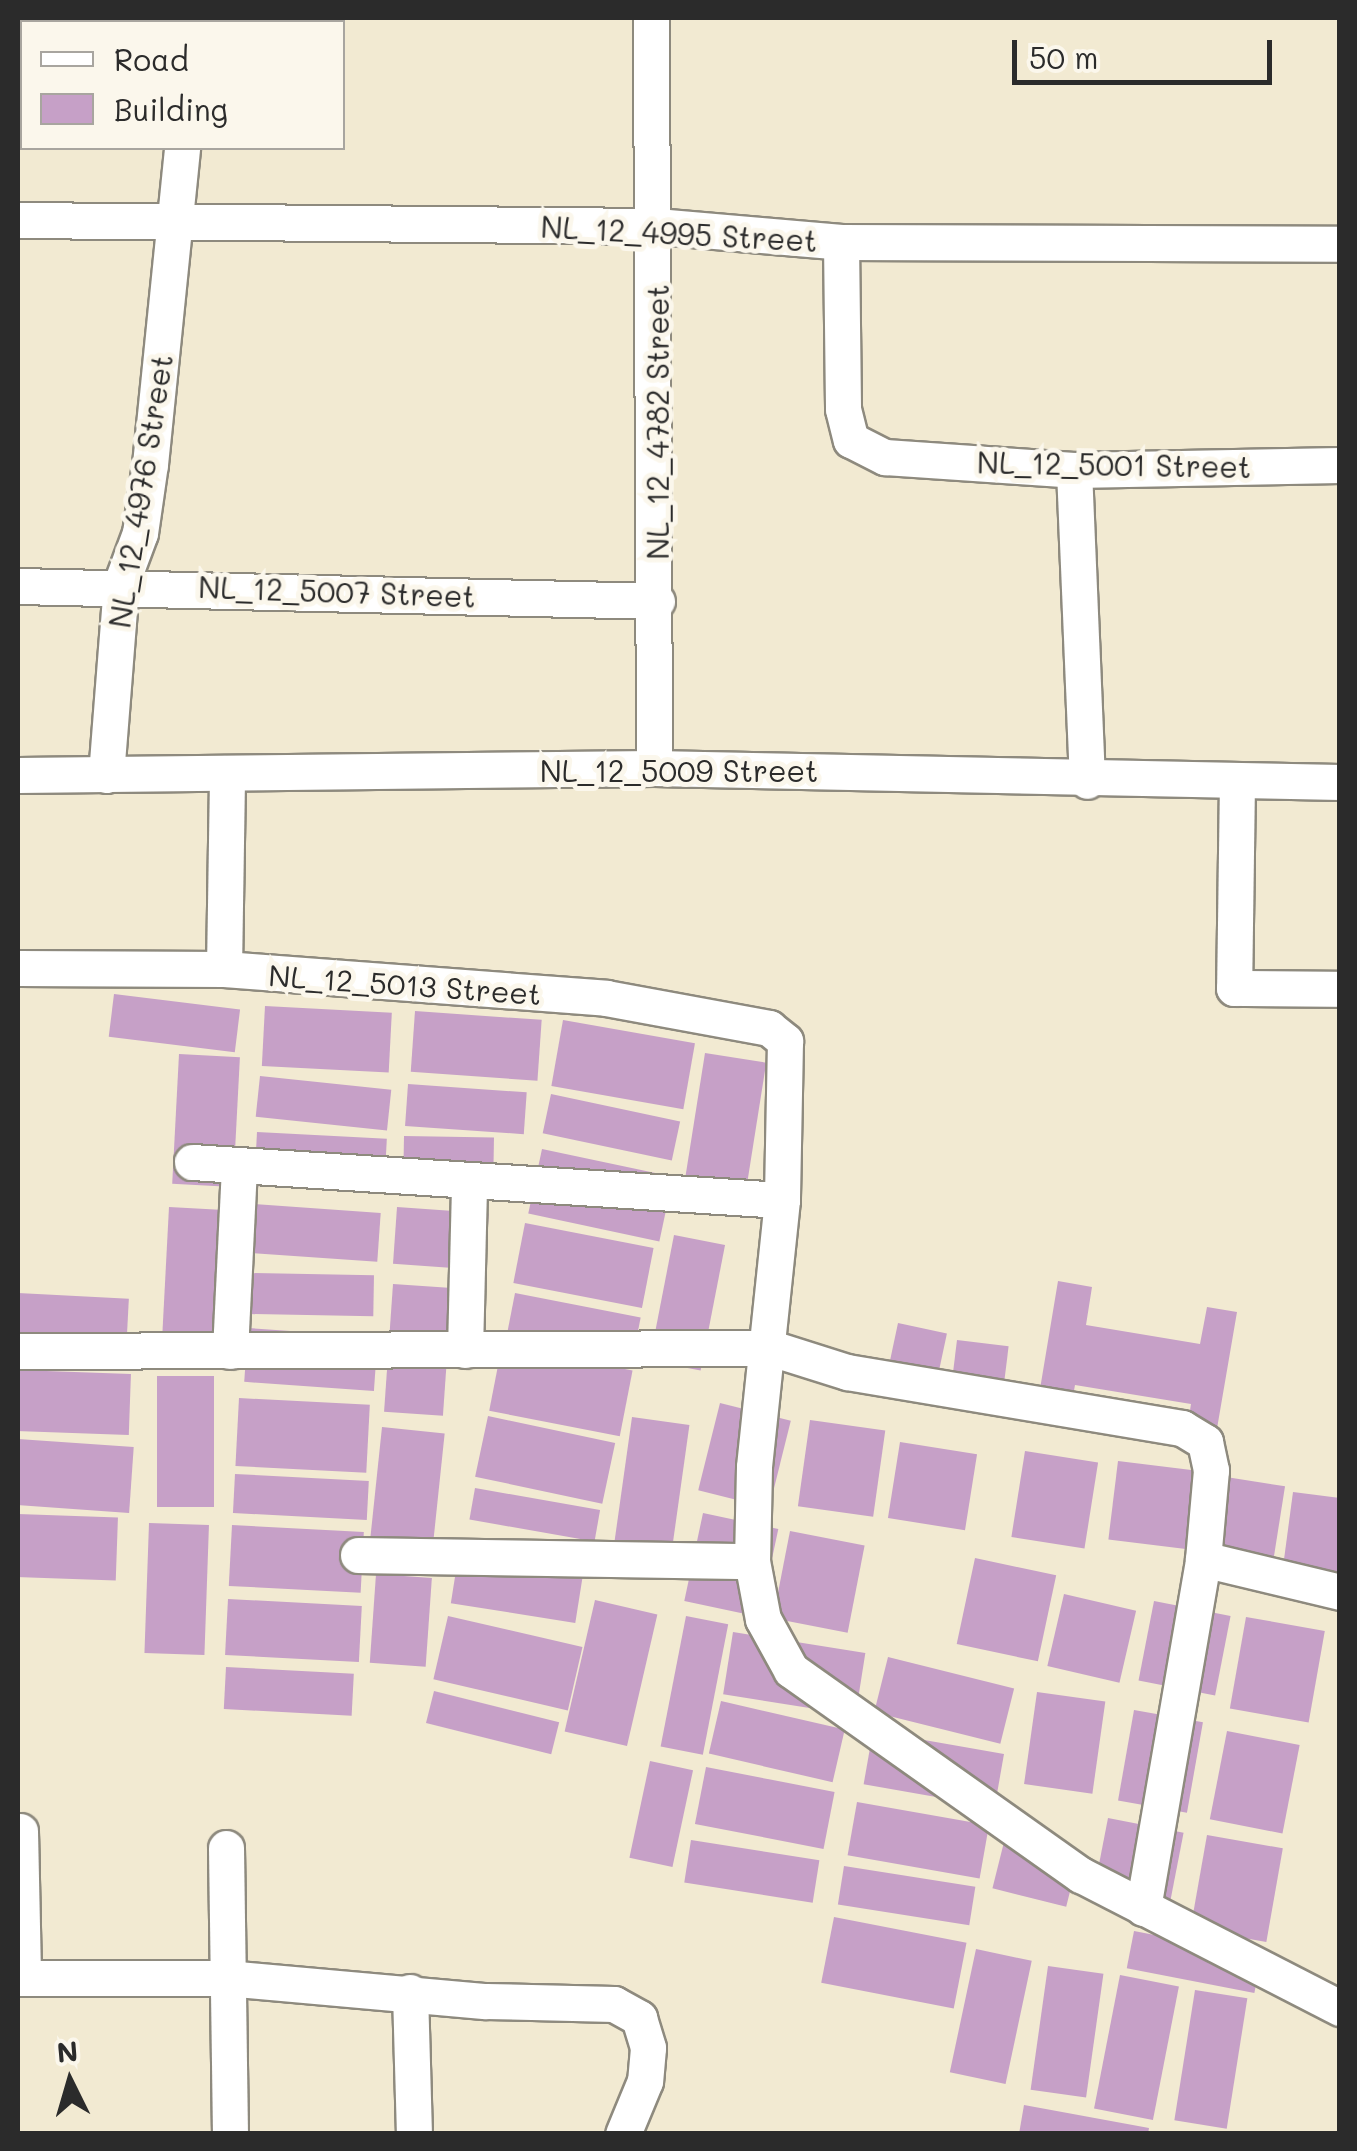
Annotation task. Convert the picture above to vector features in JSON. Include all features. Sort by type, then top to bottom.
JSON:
[{"type":"street","name":"NL_12_4782 Street","points":[[651,18],[656,226],[654,768]]},
{"type":"street","name":"NL_12_4976 Street","points":[[106,775],[121,584],[140,533],[148,481],[182,150]]},
{"type":"street","name":"NL_12_4995 Street","points":[[18,220],[656,226],[841,242],[1340,244]]},
{"type":"street","name":"NL_12_5001 Street","points":[[841,242],[843,409],[851,440],[885,457],[1074,470],[1340,465]]},
{"type":"street","points":[[1074,470],[1087,781]]},
{"type":"street","name":"NL_12_5007 Street","points":[[18,586],[121,584],[657,600]]},
{"type":"street","name":"NL_12_5009 Street","points":[[18,774],[654,768],[1087,781],[1340,782]]},
{"type":"street","points":[[224,969],[228,773]]},
{"type":"street","points":[[1237,781],[1234,988],[1339,989],[1340,1013]]},
{"type":"street","name":"NL_12_5013 Street","points":[[18,968],[224,969],[606,998],[769,1028],[785,1041],[782,1200]]},
{"type":"street","points":[[192,1162],[782,1200],[770,1348],[754,1467],[752,1561],[762,1619],[791,1670],[1082,1874],[1340,2008]]},
{"type":"street","points":[[230,1350],[240,1166]]},
{"type":"street","points":[[465,1350],[469,1182]]},
{"type":"street","points":[[18,1351],[770,1348],[847,1372],[1182,1428],[1205,1442],[1211,1470],[1203,1559],[1143,1908]]},
{"type":"street","points":[[358,1555],[752,1561]]},
{"type":"street","points":[[1203,1559],[1340,1592]]},
{"type":"street","points":[[20,1831],[20,1978],[226,1978],[614,2004],[639,2018],[648,2048],[645,2081],[623,2134]]},
{"type":"street","points":[[226,1848],[230,2134]]},
{"type":"street","points":[[410,1992],[414,2134]]},
{"type":"building","points":[[114,994],[240,1009],[235,1052],[109,1037]]},
{"type":"building","points":[[265,1006],[392,1013],[389,1073],[262,1066]]},
{"type":"building","points":[[415,1011],[542,1020],[537,1081],[411,1072]]},
{"type":"building","points":[[563,1020],[695,1043],[683,1109],[551,1086]]},
{"type":"building","points":[[705,1053],[766,1063],[746,1188],[685,1178]]},
{"type":"building","points":[[179,1054],[240,1057],[233,1187],[172,1184]]},
{"type":"building","points":[[260,1076],[391,1090],[387,1131],[256,1117]]},
{"type":"building","points":[[408,1084],[527,1092],[524,1134],[405,1126]]},
{"type":"building","points":[[551,1094],[680,1121],[672,1161],[543,1133]]},
{"type":"building","points":[[257,1132],[387,1139],[384,1193],[254,1186]]},
{"type":"building","points":[[404,1136],[494,1138],[493,1195],[403,1193]]},
{"type":"building","points":[[542,1149],[673,1177],[659,1241],[528,1214]]},
{"type":"building","points":[[253,1204],[381,1213],[377,1262],[250,1253]]},
{"type":"building","points":[[169,1207],[224,1210],[217,1344],[162,1341]]},
{"type":"building","points":[[397,1207],[489,1213],[485,1270],[393,1264]]},
{"type":"building","points":[[525,1223],[654,1248],[642,1308],[513,1283]]},
{"type":"building","points":[[674,1235],[725,1245],[701,1371],[650,1361]]},
{"type":"building","points":[[248,1273],[374,1275],[373,1316],[247,1314]]},
{"type":"building","points":[[1058,1281],[1092,1287],[1086,1325],[1200,1344],[1207,1307],[1237,1312],[1214,1446],[1185,1441],[1191,1404],[1075,1385],[1069,1418],[1036,1413]]},
{"type":"building","points":[[393,1284],[452,1288],[443,1416],[384,1412]]},
{"type":"building","points":[[18,1293],[129,1299],[126,1358],[18,1352]]},
{"type":"building","points":[[515,1293],[641,1317],[631,1367],[505,1343]]},
{"type":"building","points":[[898,1323],[947,1333],[932,1406],[883,1395]]},
{"type":"building","points":[[248,1328],[378,1337],[374,1391],[244,1382]]},
{"type":"building","points":[[957,1340],[1009,1346],[1001,1409],[949,1403]]},
{"type":"building","points":[[502,1345],[633,1370],[620,1436],[489,1411]]},
{"type":"building","points":[[18,1370],[131,1374],[129,1435],[18,1431]]},
{"type":"building","points":[[157,1376],[214,1376],[214,1507],[157,1507]]},
{"type":"building","points":[[239,1398],[370,1405],[366,1473],[235,1466]]},
{"type":"building","points":[[720,1403],[791,1421],[769,1508],[698,1490]]},
{"type":"building","points":[[488,1416],[615,1443],[602,1504],[475,1477]]},
{"type":"building","points":[[632,1417],[689,1425],[671,1557],[613,1549]]},
{"type":"building","points":[[810,1420],[885,1431],[873,1517],[798,1506]]},
{"type":"building","points":[[382,1427],[445,1434],[431,1566],[368,1559]]},
{"type":"building","points":[[18,1439],[134,1447],[129,1513],[18,1505]]},
{"type":"building","points":[[900,1442],[977,1454],[965,1530],[888,1518]]},
{"type":"building","points":[[1025,1451],[1098,1463],[1084,1549],[1011,1537]]},
{"type":"building","points":[[1118,1461],[1195,1471],[1186,1549],[1108,1539]]},
{"type":"building","points":[[235,1474],[369,1481],[367,1520],[233,1513]]},
{"type":"building","points":[[1207,1474],[1285,1486],[1270,1579],[1192,1567]]},
{"type":"building","points":[[475,1488],[600,1510],[595,1542],[469,1520]]},
{"type":"building","points":[[1293,1492],[1340,1498],[1340,1590],[1281,1582]]},
{"type":"building","points":[[703,1513],[778,1529],[760,1617],[684,1601]]},
{"type":"building","points":[[18,1514],[118,1517],[116,1580],[18,1577]]},
{"type":"building","points":[[149,1523],[209,1525],[204,1655],[144,1653]]},
{"type":"building","points":[[232,1525],[364,1532],[361,1593],[229,1586]]},
{"type":"building","points":[[790,1531],[865,1546],[848,1633],[773,1618]]},
{"type":"building","points":[[461,1539],[585,1559],[575,1623],[451,1603]]},
{"type":"building","points":[[975,1558],[1056,1575],[1038,1661],[957,1644]]},
{"type":"building","points":[[376,1574],[432,1578],[426,1667],[370,1663]]},
{"type":"building","points":[[1064,1594],[1136,1611],[1119,1683],[1047,1666]]},
{"type":"building","points":[[228,1599],[362,1606],[359,1662],[225,1655]]},
{"type":"building","points":[[595,1600],[657,1614],[627,1746],[565,1732]]},
{"type":"building","points":[[1154,1601],[1231,1616],[1215,1695],[1139,1681]]},
{"type":"building","points":[[448,1616],[582,1647],[568,1710],[433,1679]]},
{"type":"building","points":[[686,1616],[728,1624],[703,1755],[661,1747]]},
{"type":"building","points":[[1246,1617],[1325,1631],[1309,1722],[1230,1709]]},
{"type":"building","points":[[733,1632],[865,1653],[855,1715],[723,1694]]},
{"type":"building","points":[[888,1657],[1014,1688],[1000,1744],[874,1712]]},
{"type":"building","points":[[226,1667],[354,1674],[352,1716],[224,1709]]},
{"type":"building","points":[[434,1691],[559,1722],[551,1754],[426,1723]]},
{"type":"building","points":[[1037,1692],[1105,1702],[1092,1794],[1024,1784]]},
{"type":"building","points":[[721,1701],[845,1730],[833,1782],[709,1754]]},
{"type":"building","points":[[1134,1710],[1203,1722],[1187,1813],[1118,1801]]},
{"type":"building","points":[[873,1731],[1004,1754],[995,1807],[864,1784]]},
{"type":"building","points":[[1227,1731],[1300,1745],[1282,1833],[1210,1819]]},
{"type":"building","points":[[650,1761],[693,1770],[672,1867],[629,1858]]},
{"type":"building","points":[[706,1767],[835,1792],[824,1849],[695,1824]]},
{"type":"building","points":[[857,1802],[989,1825],[980,1878],[848,1855]]},
{"type":"building","points":[[1108,1818],[1184,1833],[1168,1911],[1093,1897]]},
{"type":"building","points":[[1006,1834],[1080,1852],[1066,1907],[992,1888]]},
{"type":"building","points":[[1207,1835],[1283,1848],[1266,1942],[1191,1929]]},
{"type":"building","points":[[691,1840],[819,1860],[813,1903],[684,1882]]},
{"type":"building","points":[[844,1866],[975,1887],[969,1925],[838,1905]]},
{"type":"building","points":[[834,1917],[967,1943],[954,2009],[821,1983]]},
{"type":"building","points":[[1134,1931],[1262,1956],[1254,1993],[1127,1968]]},
{"type":"building","points":[[976,1949],[1032,1961],[1006,2084],[950,2072]]},
{"type":"building","points":[[1048,1966],[1103,1974],[1086,2098],[1031,2090]]},
{"type":"building","points":[[1120,1975],[1179,1986],[1153,2120],[1094,2109]]},
{"type":"building","points":[[1195,1990],[1247,1998],[1227,2129],[1174,2120]]},
{"type":"building","points":[[1024,2105],[1149,2128],[1148,2134],[1019,2134]]}]
